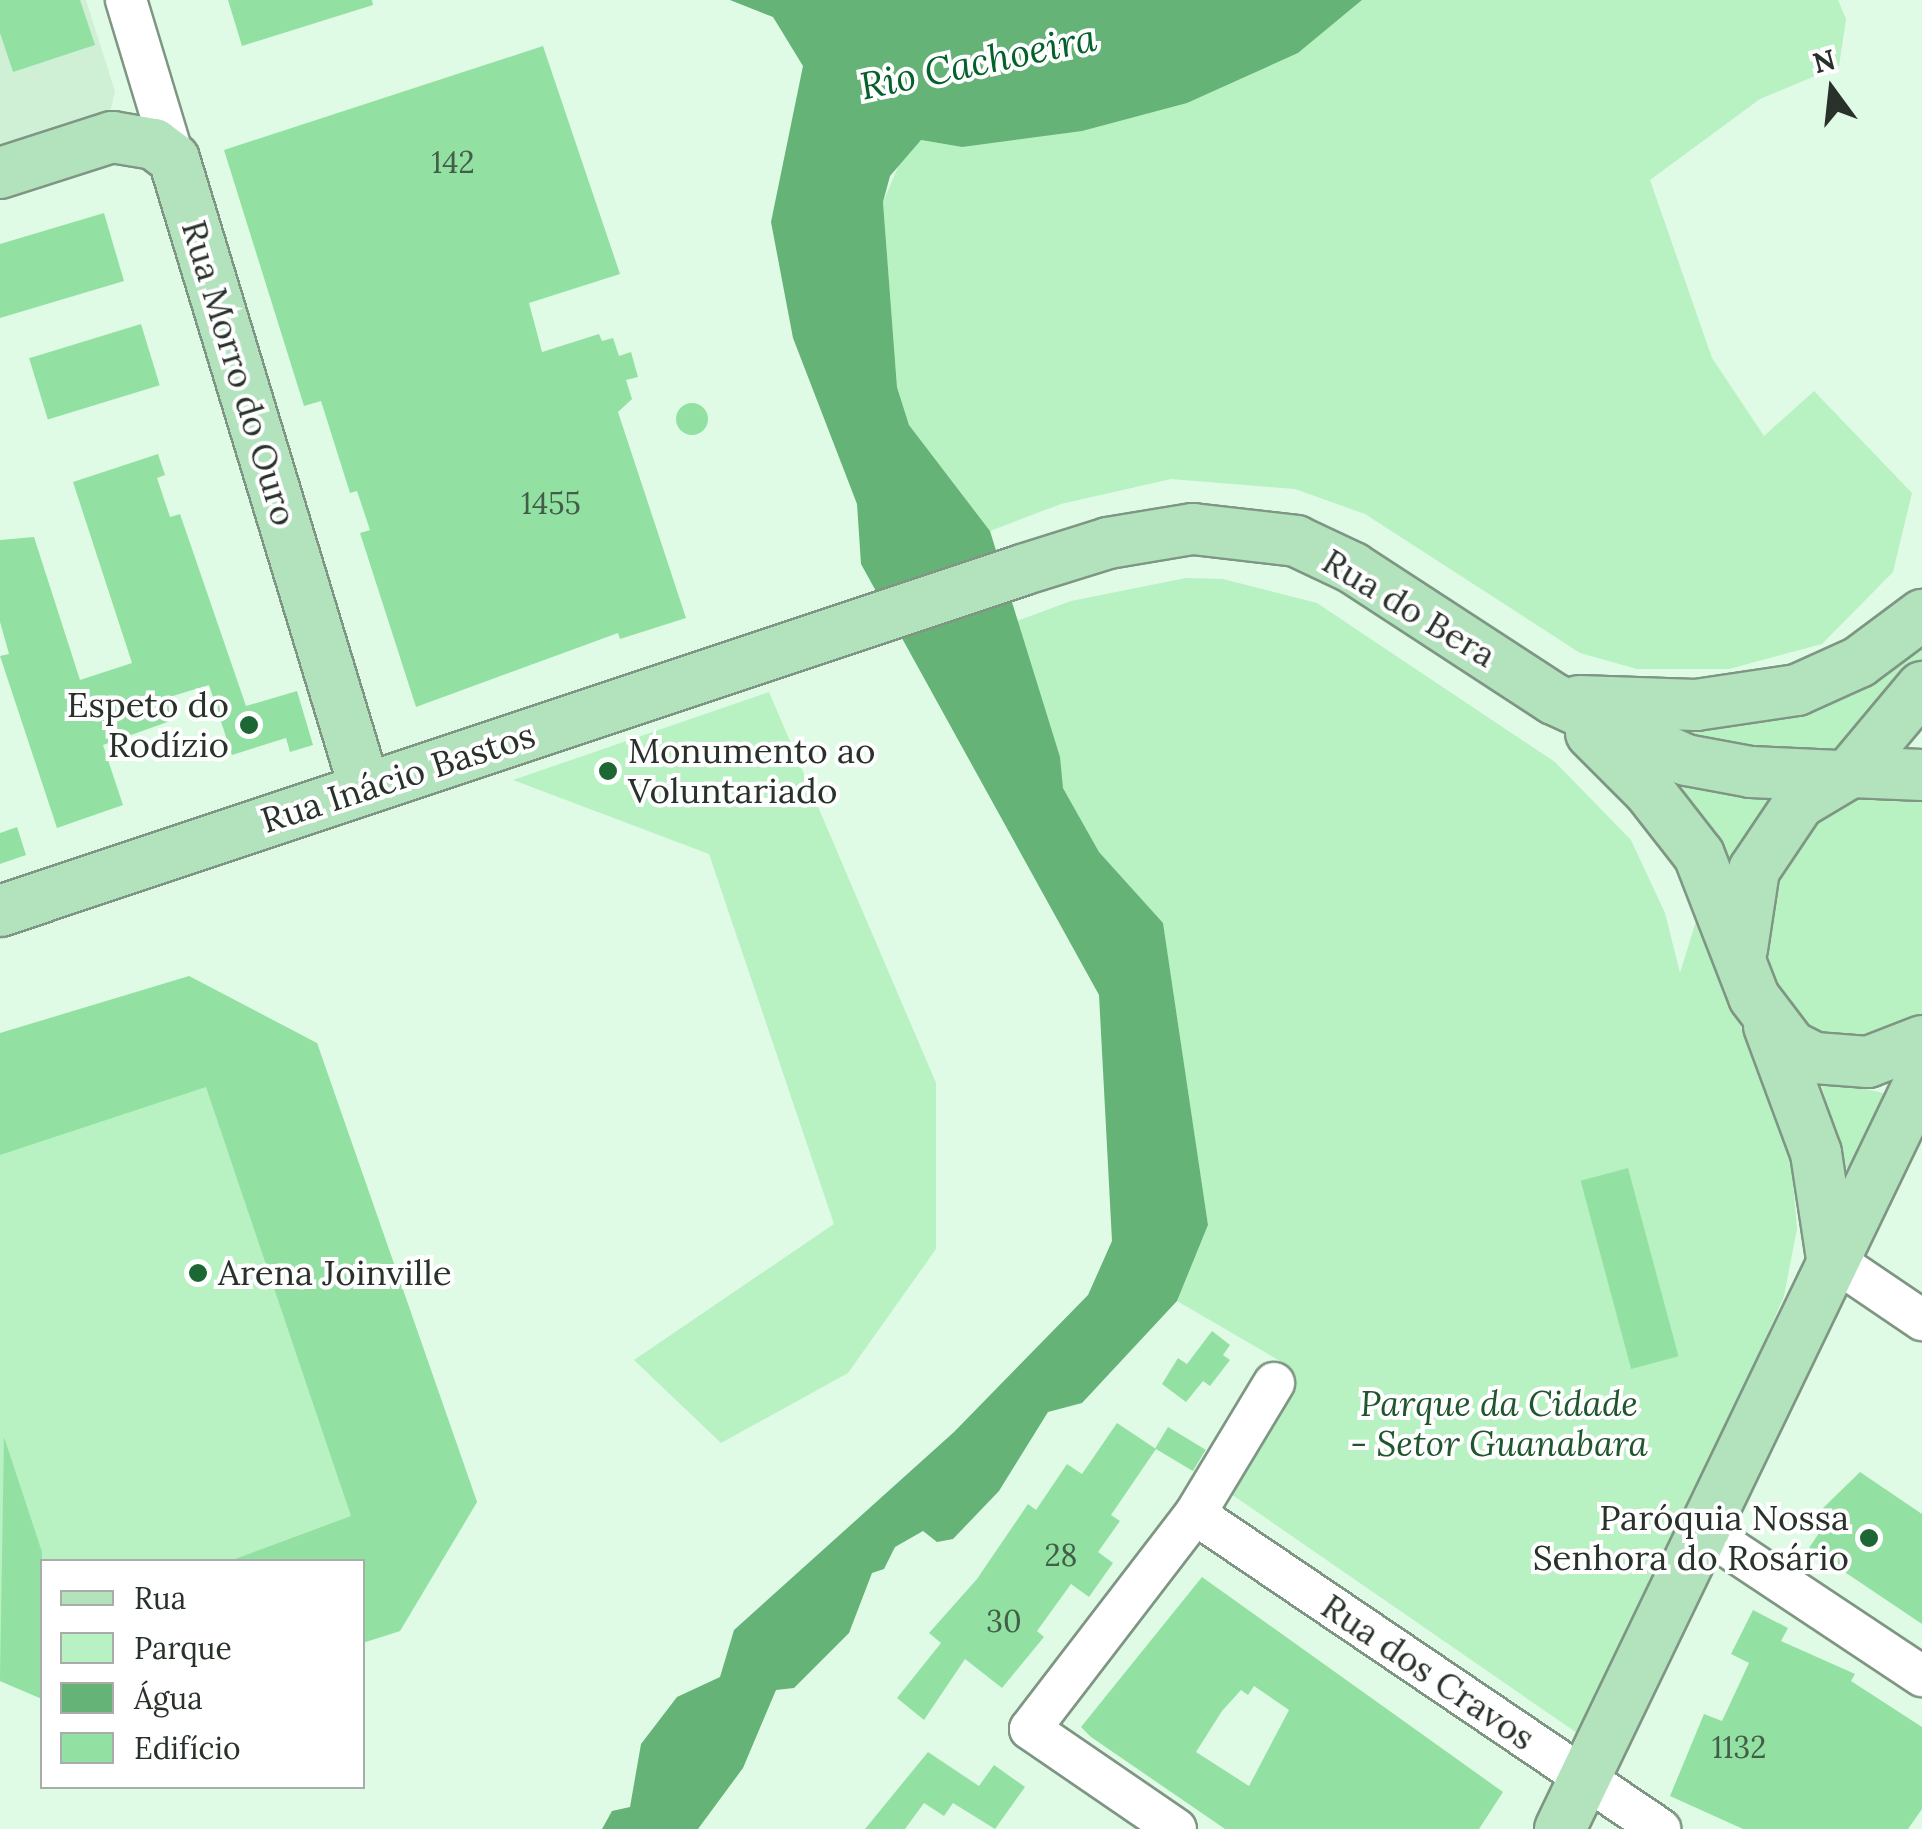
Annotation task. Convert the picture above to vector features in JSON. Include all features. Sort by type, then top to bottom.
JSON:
[{"type":"main road","points":[[0,173],[112,137],[154,144],[174,159]]},
{"type":"main road","name":"Rua Morro do Ouro","points":[[174,159],[348,779]]},
{"type":"main road","name":"Rua do Bera","points":[[795,646],[1022,570],[1154,533],[1244,530],[1296,541],[1354,568],[1554,699],[1686,760],[1751,772],[1922,775]]},
{"type":"main road","points":[[1554,699],[1696,705],[1797,690],[1859,662],[1922,615]]},
{"type":"main road","name":"Rua Inácio Bastos","points":[[0,911],[348,779],[426,769],[795,646]]},
{"type":"main road","points":[[1742,964],[1745,897],[1766,848],[1799,803],[1845,774],[1922,687]]},
{"type":"main road","name":"Rua do Bera","points":[[1554,699],[1620,760],[1683,833],[1713,883],[1816,1153],[1832,1259]]},
{"type":"main road","points":[[1560,1829],[1921,1067],[1815,1058],[1791,1046],[1767,1021]]},
{"type":"street","name":"Rua Morro do Ouro","points":[[126,0],[174,159]]},
{"type":"street","points":[[112,137],[135,105],[147,68]]},
{"type":"street","points":[[1832,1259],[1922,1320]]},
{"type":"street","points":[[1176,1829],[1030,1729],[1195,1514],[1274,1383]]},
{"type":"street","name":"Rua dos Cravos","points":[[1195,1514],[1660,1829]]},
{"type":"street","points":[[1702,1530],[1922,1676]]},
{"type":"shaded area","points":[[0,0],[86,0],[115,91],[109,118],[0,153]]},
{"type":"green space","points":[[1362,0],[1838,0],[1846,19],[1839,66],[1760,99],[1650,180],[1712,358],[1764,436],[1814,391],[1912,493],[1893,572],[1822,644],[1729,669],[1637,669],[1580,653],[1365,514],[1295,489],[1171,479],[1061,504],[990,531],[909,425],[897,386],[883,202],[904,153],[921,140],[962,147],[1298,53]]},
{"type":"green space","name":"Parque da Cidade - Setor Guanabara","points":[[1186,578],[1223,579],[1317,603],[1555,762],[1631,840],[1665,913],[1680,973],[1700,908],[1729,1002],[1788,1123],[1797,1229],[1784,1296],[1590,1742],[1231,1494],[1292,1368],[1177,1301],[1208,1225],[1163,924],[1099,852],[1063,788],[1017,621],[1071,601]]},
{"type":"green space","points":[[1922,640],[1922,667],[1849,746],[1815,758],[1639,728]]},
{"type":"green space","points":[[769,692],[936,1083],[936,1249],[848,1373],[721,1443],[634,1360],[834,1224],[709,854],[513,780]]},
{"type":"green space","points":[[1686,777],[1796,791],[1733,889],[1664,785]]},
{"type":"green space","points":[[1848,790],[1922,794],[1922,1027],[1899,1040],[1815,1034],[1778,1003],[1757,960],[1776,847]]},
{"type":"green space","name":"Arena Joinville","points":[[0,1033],[317,1043],[477,1502],[400,1631],[365,1642],[365,1559],[40,1559],[40,1698],[0,1681]]},
{"type":"green space","points":[[1819,1078],[1887,1094],[1851,1182],[1828,1107]]},
{"type":"water","name":"Rio Cachoeira","points":[[730,0],[1362,0],[1298,53],[1187,103],[1082,131],[962,147],[921,140],[890,176],[883,202],[897,387],[909,425],[990,531],[1060,757],[1063,788],[1099,852],[1163,923],[1208,1225],[1177,1301],[1082,1403],[1048,1412],[999,1491],[953,1539],[937,1542],[923,1531],[895,1547],[884,1569],[872,1573],[849,1633],[794,1688],[776,1690],[743,1768],[698,1829],[602,1829],[612,1811],[630,1807],[641,1744],[677,1697],[720,1677],[734,1630],[954,1432],[1088,1295],[1112,1241],[1099,995],[861,564],[857,504],[793,338],[771,222],[803,66],[773,17]]},
{"type":"building","points":[[0,0],[80,0],[95,45],[13,72],[0,33]]},
{"type":"building","points":[[228,0],[372,0],[373,5],[242,46]]},
{"type":"building","points":[[543,46],[620,274],[529,303],[542,352],[599,334],[602,341],[613,338],[619,356],[631,352],[638,377],[626,380],[632,399],[618,412],[686,618],[620,639],[618,633],[416,707],[360,533],[370,530],[357,491],[350,493],[321,401],[304,406],[224,150]]},
{"type":"building","points":[[104,213],[124,281],[0,318],[0,244]]},
{"type":"building","points":[[141,324],[160,385],[48,419],[29,358]]},
{"type":"building","points":[[692,403],[703,408],[708,419],[703,430],[692,435],[681,430],[676,419],[681,408]]},
{"type":"building","points":[[158,454],[165,475],[157,478],[170,517],[180,514],[246,706],[297,691],[313,745],[290,752],[286,738],[232,755],[209,685],[166,698],[173,720],[103,745],[123,805],[57,828],[0,656],[9,654],[0,622],[0,540],[34,537],[80,680],[132,663],[73,482]]},
{"type":"building","points":[[17,827],[26,855],[0,864],[0,833]]},
{"type":"building","points":[[189,976],[317,1043],[477,1502],[400,1631],[365,1642],[365,1559],[235,1559],[351,1516],[206,1087],[0,1155],[0,1033]]},
{"type":"building","points":[[1628,1168],[1678,1356],[1631,1369],[1581,1181]]},
{"type":"building","points":[[1212,1331],[1230,1345],[1223,1355],[1230,1360],[1210,1386],[1203,1381],[1186,1402],[1162,1384],[1178,1358],[1187,1364]]},
{"type":"building","points":[[1117,1423],[1156,1449],[1111,1515],[1120,1521],[1098,1552],[1113,1563],[1089,1597],[1071,1584],[1037,1631],[1044,1637],[1002,1688],[965,1659],[924,1720],[897,1698],[941,1643],[929,1633],[977,1579],[1028,1504],[1036,1510],[1067,1464],[1082,1474]]},
{"type":"building","points":[[1168,1427],[1206,1450],[1193,1471],[1155,1448]]},
{"type":"building","points":[[4,1437],[42,1552],[40,1698],[0,1681]]},
{"type":"building","name":"Paróquia Nossa Senhora do Rosário","points":[[1860,1472],[1922,1514],[1922,1624],[1809,1548],[1823,1527],[1819,1512]]},
{"type":"building","points":[[1202,1577],[1503,1792],[1479,1829],[1225,1829],[1081,1727]],"holes":[[[1254,1686],[1289,1710],[1249,1786],[1196,1752],[1222,1711],[1241,1690],[1248,1695]]]},
{"type":"building","points":[[1753,1610],[1788,1628],[1781,1641],[1855,1674],[1851,1681],[1922,1727],[1922,1809],[1908,1829],[1743,1829],[1670,1796],[1704,1714],[1722,1721],[1749,1663],[1731,1654]]},
{"type":"building","points":[[928,1752],[979,1786],[994,1765],[1025,1787],[995,1829],[953,1803],[944,1816],[924,1803],[905,1829],[865,1829]]},
{"type":"place","name":"Espeto do Rodízio","points":[[249,725]]},
{"type":"place","name":"Monumento ao Voluntariado","points":[[608,771]]},
{"type":"place","name":"Arena Joinville","points":[[198,1273]]},
{"type":"place","name":"Paróquia Nossa Senhora do Rosário","points":[[1869,1538]]}]
